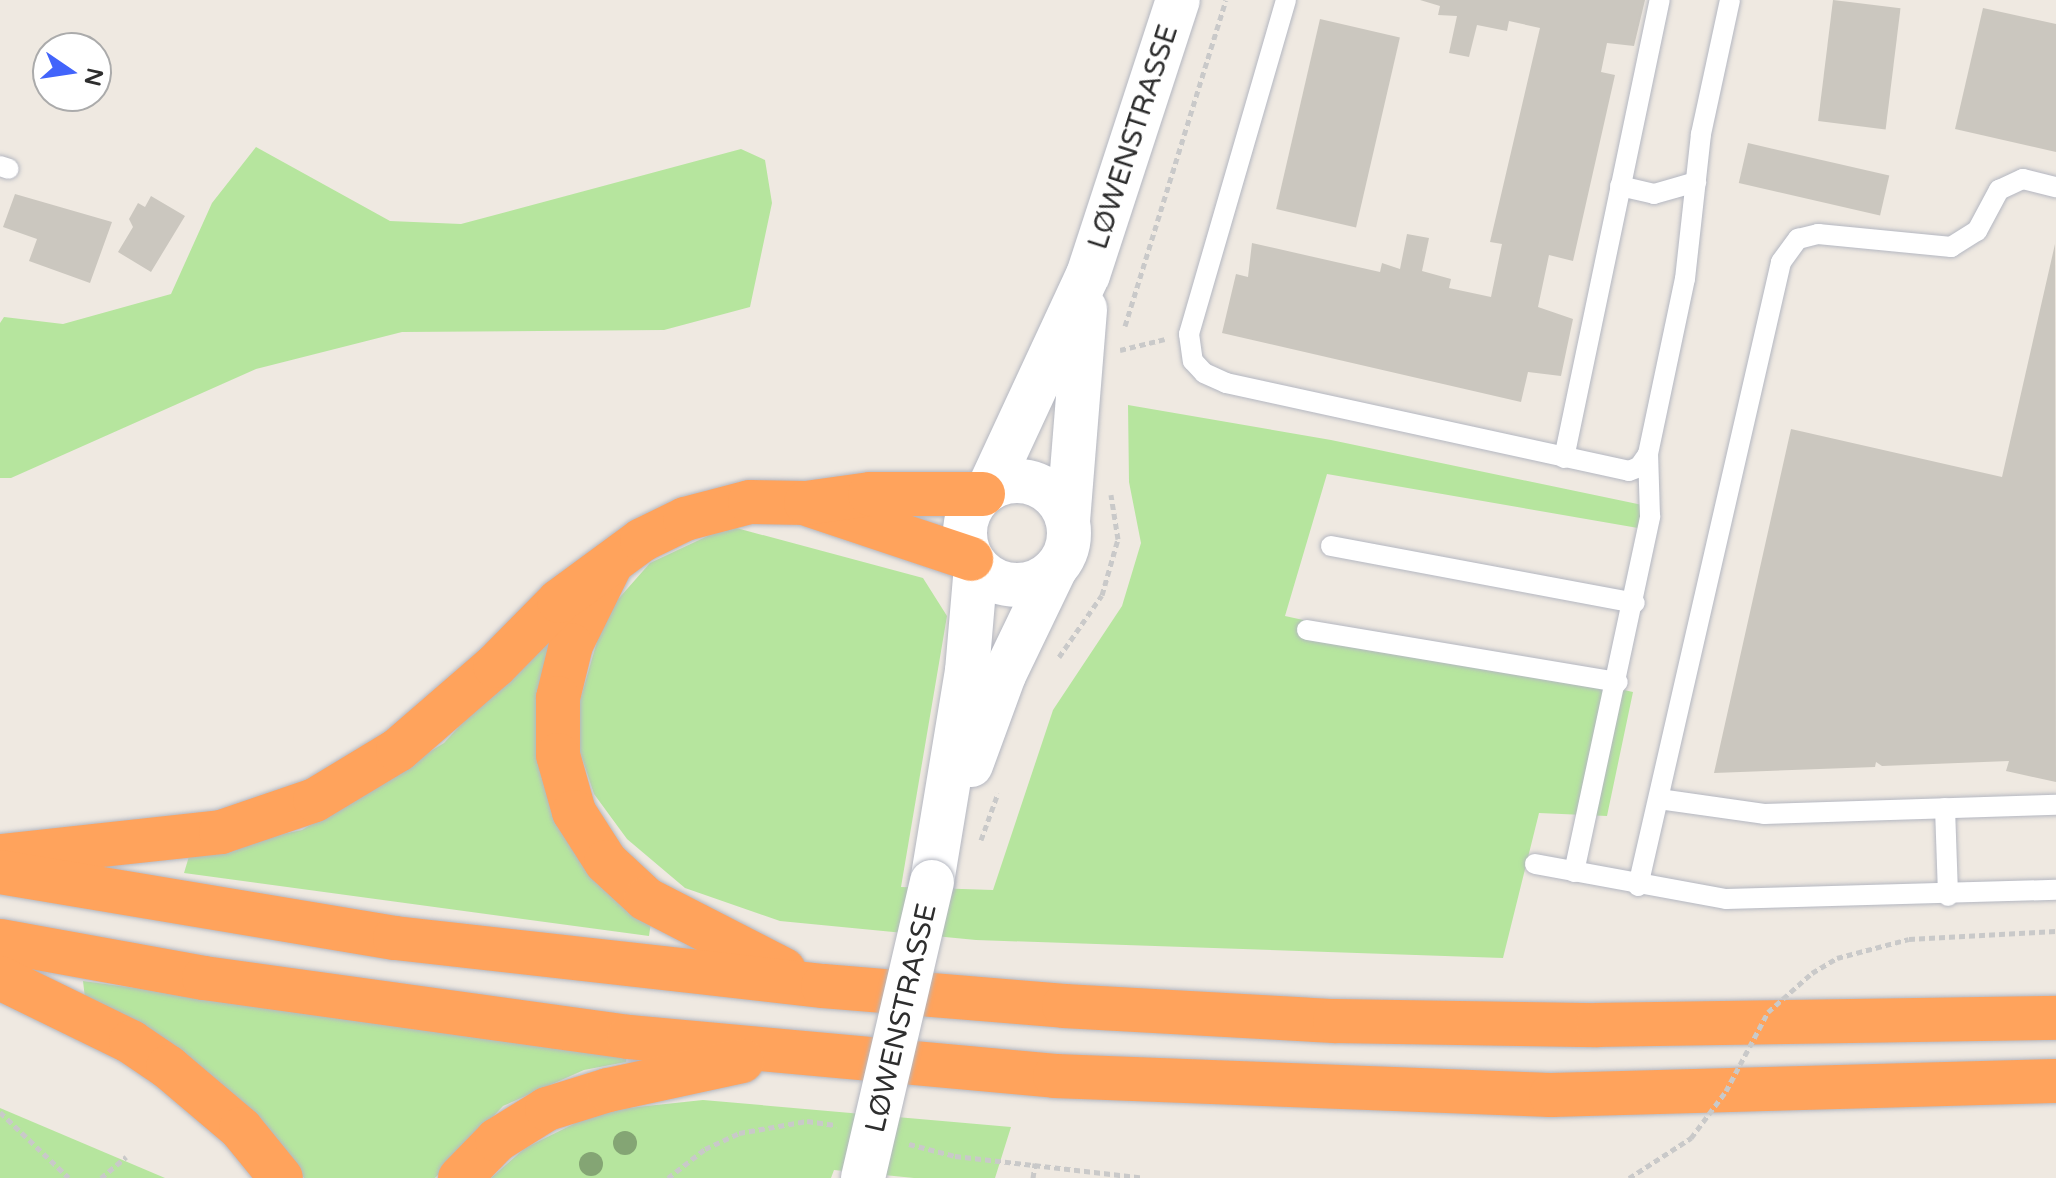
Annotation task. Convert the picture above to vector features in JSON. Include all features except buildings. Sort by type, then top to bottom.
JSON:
[{"type":"highway","points":[[0,856],[221,832],[315,800],[398,750],[495,666],[559,601],[653,534],[712,509],[750,502],[806,503],[870,494],[985,492]]},
{"type":"highway","points":[[806,503],[974,562]]},
{"type":"highway","points":[[611,564],[571,645],[558,698],[558,755],[574,812],[606,862],[646,899],[694,927],[823,986]]},
{"type":"highway","points":[[0,872],[395,938],[823,986],[1335,1021],[1822,1025],[2056,1018]]},
{"type":"highway","points":[[0,941],[415,1009],[783,1052],[1055,1076],[1446,1093],[1801,1092],[2056,1081]]},
{"type":"highway","points":[[0,978],[131,1042],[168,1067],[241,1129],[281,1178]]},
{"type":"highway","points":[[460,1178],[497,1140],[547,1109],[608,1090],[783,1052]]},
{"type":"main road","name":"LØWENSTRASSE","points":[[985,492],[1088,275],[1178,0]]},
{"type":"main road","name":"LØWENSTRASSE","points":[[1068,521],[1088,275]]},
{"type":"main road","points":[[1020,481],[1036,485],[1062,506],[1068,521],[1068,547],[1055,569],[1043,579],[1015,586],[987,576],[974,562],[965,531],[973,504],[985,492],[1020,481]]},
{"type":"main road","name":"LØWENSTRASSE","points":[[863,1178],[935,870],[967,671],[974,562]]},
{"type":"main road","name":"LØWENSTRASSE","points":[[935,870],[1004,675],[1055,569]]},
{"type":"lane","points":[[1286,0],[1189,334],[1193,361],[1204,373],[1226,383],[1564,458],[1629,471],[1639,467],[1648,454]]},
{"type":"lane","points":[[1564,458],[1660,0]]},
{"type":"lane","points":[[1574,872],[1635,603],[1652,495],[1648,454],[1685,279],[1707,104],[1730,0]]},
{"type":"lane","points":[[1638,886],[1781,262],[1798,239],[1818,234],[1951,247],[1977,231],[1999,190],[2023,179],[2056,187]]},
{"type":"lane","points":[[1620,186],[1654,194],[1696,182]]},
{"type":"lane","points":[[1331,546],[1635,603]]},
{"type":"lane","points":[[1307,630],[1618,682]]},
{"type":"lane","points":[[1659,799],[1764,814],[2056,805]]},
{"type":"lane","points":[[1945,808],[1948,896]]},
{"type":"lane","points":[[1535,864],[1638,886],[1767,900],[2056,890]]},
{"type":"path","points":[[1119,350],[1189,334]]},
{"type":"path","points":[[1629,1178],[1691,1138],[1726,1091],[1768,1012],[1812,973],[1837,958],[1909,939],[2056,931]]},
{"type":"path","points":[[0,1112],[69,1178]]},
{"type":"path","points":[[101,1178],[126,1157]]},
{"type":"path","points":[[1033,1178],[1035,1163],[1144,1178]]},
{"type":"green space","points":[[256,147],[390,221],[461,224],[741,149],[765,160],[772,203],[750,307],[664,330],[402,332],[256,369],[11,478],[0,478],[0,323],[4,317],[63,324],[171,294],[212,203]]},
{"type":"green space","points":[[1128,405],[1331,440],[1652,507],[1638,528],[1327,474],[1285,616],[1633,692],[1607,816],[1539,813],[1503,958],[976,940],[780,921],[685,888],[627,839],[594,794],[579,749],[580,700],[605,614],[650,563],[729,526],[923,578],[947,616],[901,887],[993,890],[1053,710],[1122,606],[1141,543],[1129,482]]},
{"type":"green space","points":[[540,638],[556,642],[542,763],[651,922],[649,936],[184,873],[190,853],[302,830],[444,743]]},
{"type":"green space","points":[[83,981],[627,1053],[626,1062],[584,1070],[503,1106],[435,1178],[304,1178],[265,1124],[85,998]]},
{"type":"green space","points":[[703,1100],[1011,1127],[995,1178],[914,1178],[834,1170],[831,1178],[491,1178],[525,1148],[600,1111]]},
{"type":"green space","points":[[0,1108],[165,1178],[0,1178]]}]
